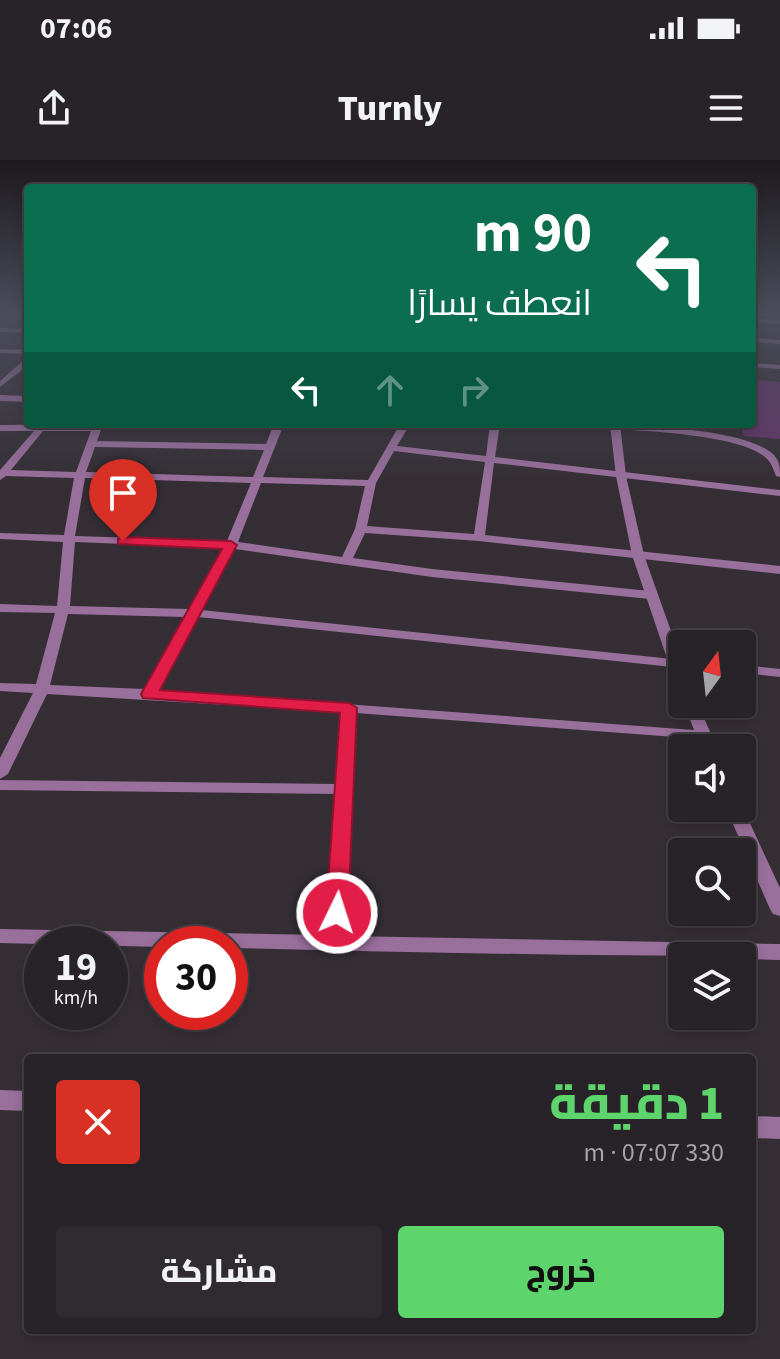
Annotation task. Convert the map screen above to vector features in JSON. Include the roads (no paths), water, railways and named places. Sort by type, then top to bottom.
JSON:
[{"type":"street","points":[[0,385],[20,369]]},
{"type":"street","points":[[17,372],[24,372]]},
{"type":"street","points":[[0,398],[24,399]]},
{"type":"street","points":[[0,428],[24,428]]},
{"type":"street","points":[[1,474],[47,428]]},
{"type":"street","points":[[0,774],[42,689],[63,608],[69,540],[80,475],[96,428]]},
{"type":"street","points":[[149,694],[231,545],[277,428]]},
{"type":"street","points":[[346,560],[361,529],[371,483],[402,428]]},
{"type":"street","points":[[479,538],[494,428]]},
{"type":"street","points":[[615,428],[621,476],[638,555],[668,639]]},
{"type":"street","points":[[686,428],[763,453],[772,458],[780,474]]},
{"type":"street","points":[[91,444],[270,447]]},
{"type":"street","points":[[390,448],[780,493]]},
{"type":"street","points":[[1,474],[371,483]]},
{"type":"street","points":[[361,529],[479,538],[780,570]]},
{"type":"street","points":[[0,536],[231,545],[432,573],[650,595]]},
{"type":"street","points":[[0,608],[194,613],[668,663]]},
{"type":"street","points":[[756,670],[780,673]]},
{"type":"street","points":[[0,687],[349,708],[668,737]]},
{"type":"street","points":[[335,944],[349,708]]},
{"type":"street","points":[[0,785],[345,789]]},
{"type":"street","points":[[741,822],[780,909]]},
{"type":"street","points":[[0,936],[780,952]]},
{"type":"street","points":[[0,1100],[24,1101]]},
{"type":"street","points":[[756,1127],[780,1128]]}]
